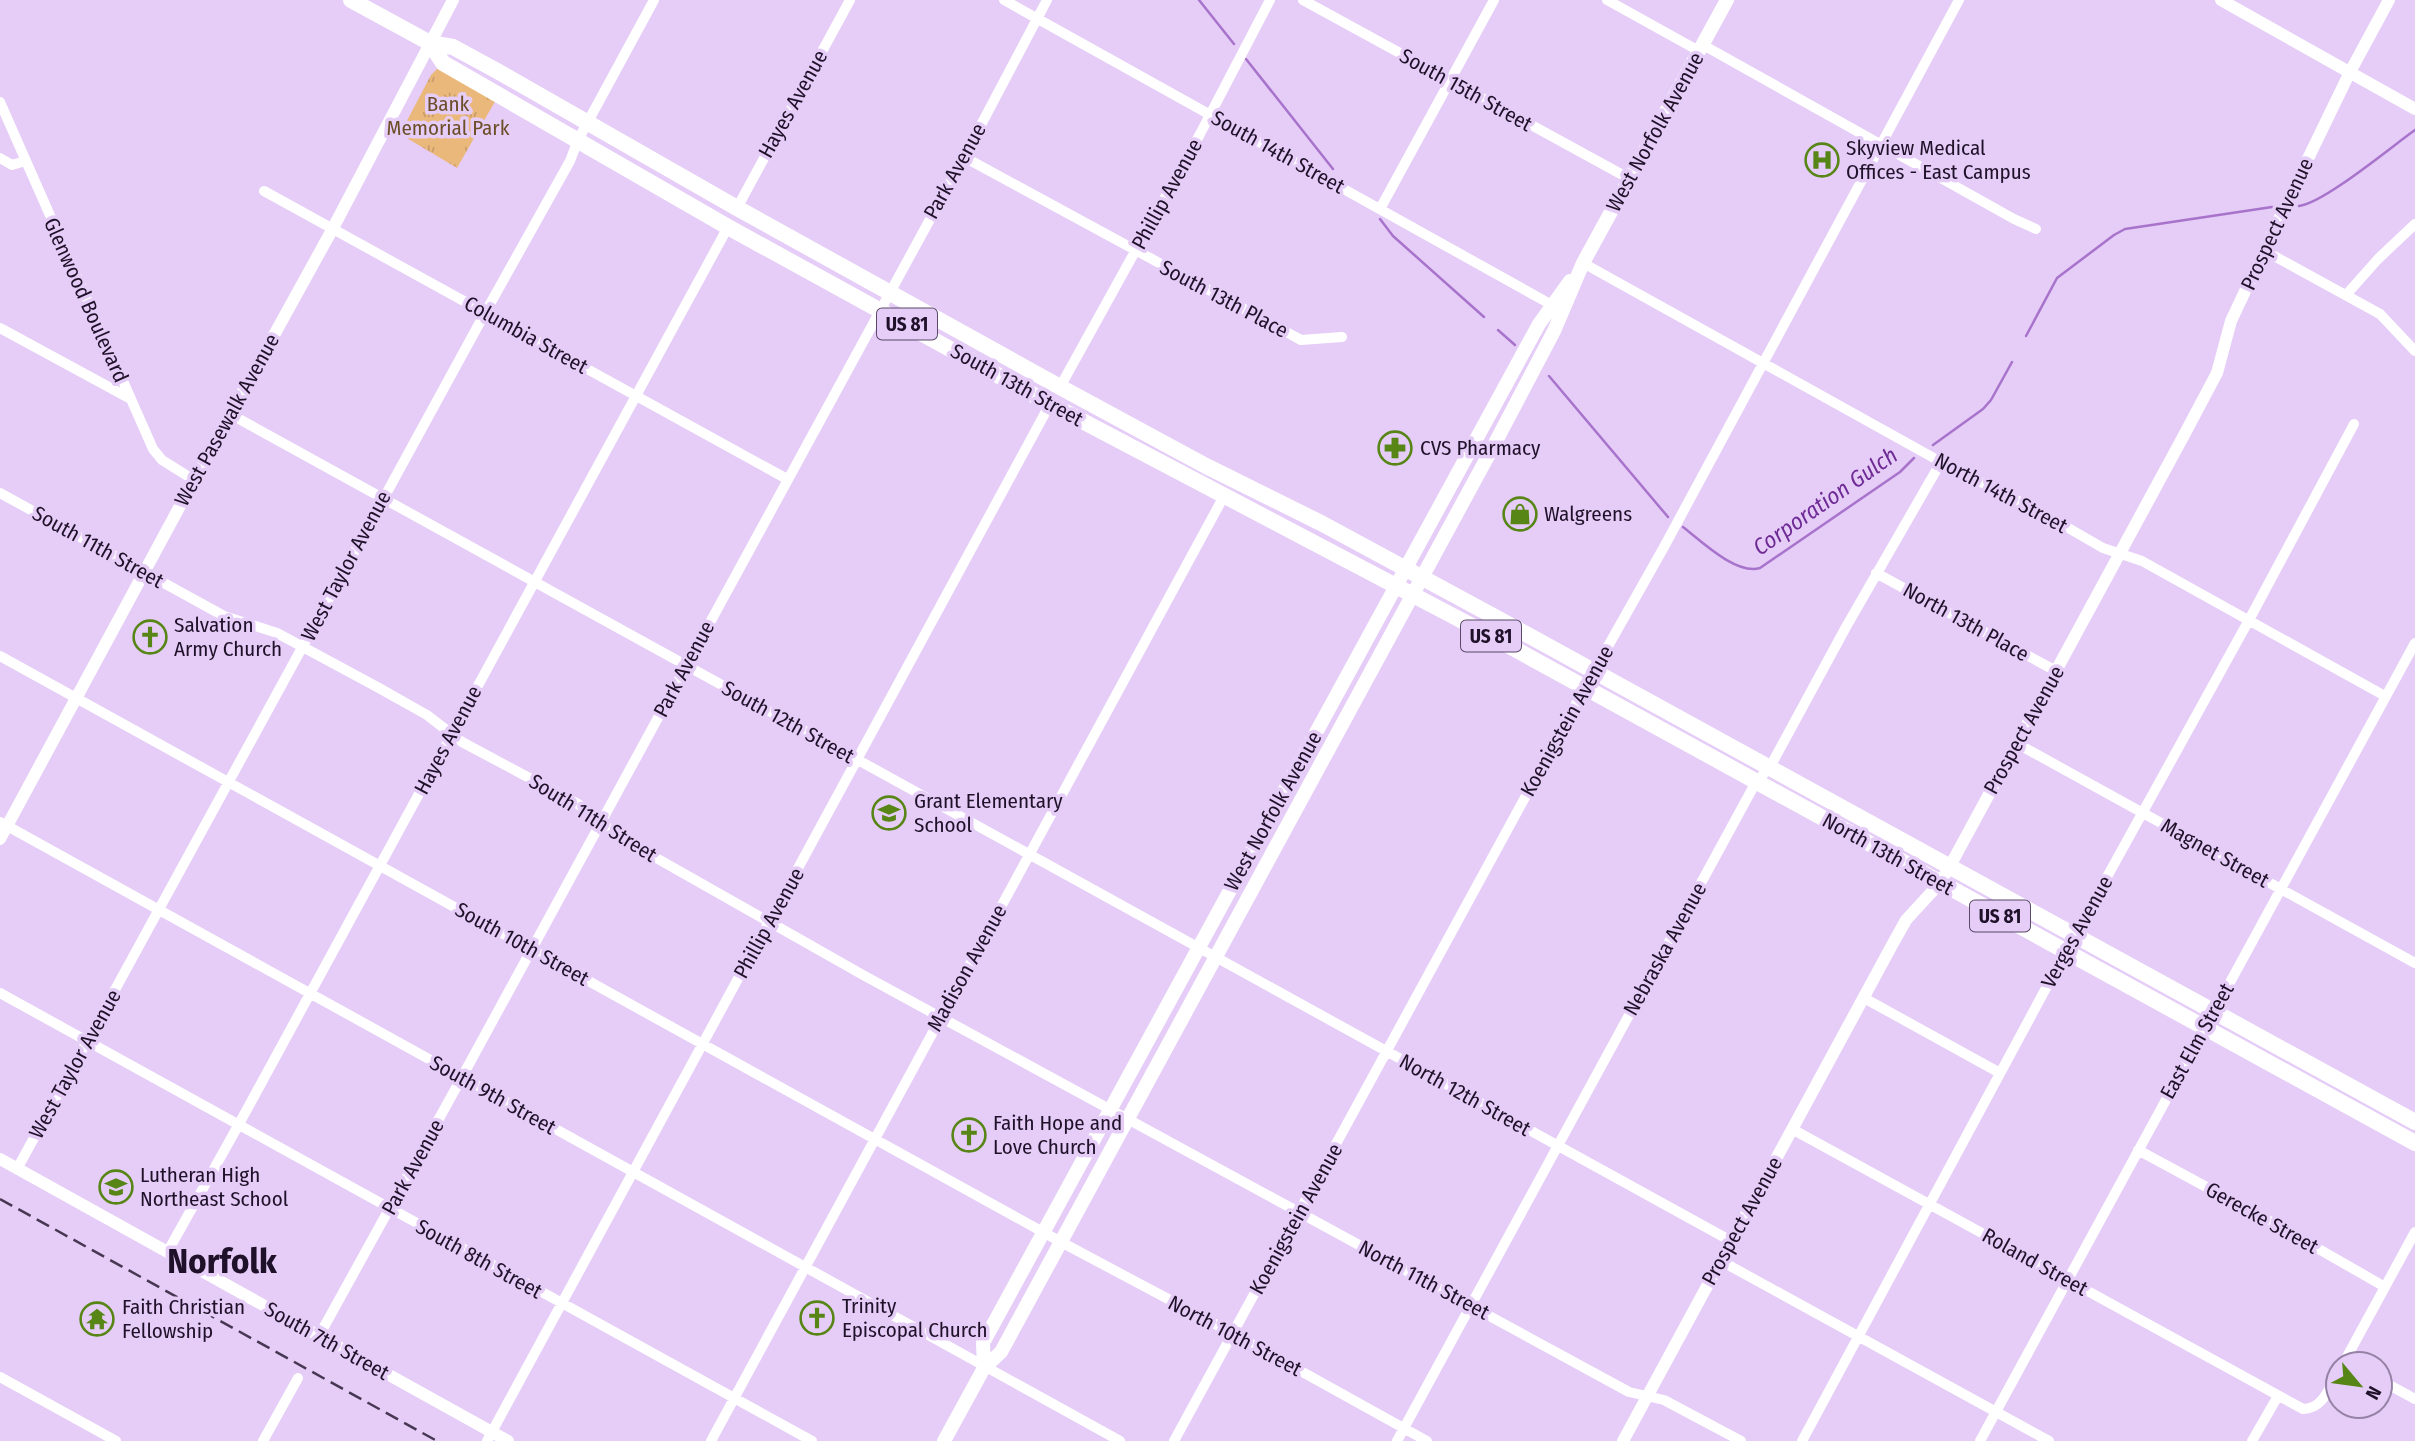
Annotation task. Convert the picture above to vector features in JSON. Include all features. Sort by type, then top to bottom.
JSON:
[{"type":"highway","name":"South 13th Street","points":[[351,0],[430,43],[453,47],[1060,387],[1413,573]]},
{"type":"highway","name":"South 13th Street","points":[[430,43],[443,63],[728,227],[1051,404],[1404,590]]},
{"type":"highway","name":"North 13th Street","points":[[1413,573],[2415,1122]]},
{"type":"highway","name":"North 13th Street","points":[[1404,590],[2415,1143]]},
{"type":"main road","name":"West Norfolk Avenue","points":[[1413,573],[1554,331],[1583,263],[1727,0]]},
{"type":"main road","name":"West Norfolk Avenue","points":[[944,1441],[984,1368],[1001,1352],[1215,957],[1539,324],[1583,263]]},
{"type":"main road","name":"West Norfolk Avenue","points":[[984,1368],[984,1343],[1043,1233],[1199,948],[1404,590]]},
{"type":"street","name":"West Pasewalk Avenue","points":[[0,839],[3,824],[76,699],[229,414],[332,230],[453,0]]},
{"type":"street","name":"West Taylor Avenue","points":[[17,1169],[570,161],[578,140],[654,0]]},
{"type":"street","name":"Hayes Avenue","points":[[737,208],[850,0]]},
{"type":"street","name":"South 14th Street","points":[[1003,0],[1552,304]]},
{"type":"street","name":"Park Avenue","points":[[318,1336],[463,1077],[1047,0]]},
{"type":"street","name":"Phillip Avenue","points":[[1060,387],[1270,0]]},
{"type":"street","name":"South 15th Street","points":[[1303,0],[1630,179]]},
{"type":"street","points":[[1380,209],[1494,0]]},
{"type":"street","points":[[1606,0],[1882,144],[2036,229]]},
{"type":"street","name":"Koenigstein Avenue","points":[[1174,1441],[1664,547],[1959,0]]},
{"type":"street","points":[[2221,0],[2415,109]]},
{"type":"street","name":"Prospect Avenue","points":[[1623,1441],[1906,920],[1940,883],[1950,866],[2217,373],[2231,321],[2350,72],[2389,0]]},
{"type":"street","name":"Glenwood Boulevard","points":[[0,102],[153,449],[162,460],[194,480]]},
{"type":"street","name":"South 13th Place","points":[[964,157],[1301,340],[1342,337]]},
{"type":"street","points":[[0,158],[12,164],[25,161]]},
{"type":"street","name":"Columbia Street","points":[[264,191],[787,479]]},
{"type":"street","points":[[2346,295],[2378,259],[2415,224]]},
{"type":"street","name":"Hayes Avenue","points":[[167,1251],[381,866],[728,227]]},
{"type":"street","points":[[2265,251],[2380,314],[2415,351]]},
{"type":"street","name":"North 14th Street","points":[[1583,263],[1941,462],[2104,548],[2142,561],[2385,696]]},
{"type":"street","points":[[0,328],[129,398]]},
{"type":"street","name":"Phillip Avenue","points":[[489,1437],[1051,404]]},
{"type":"street","name":"South 12th Street","points":[[229,414],[1199,948]]},
{"type":"street","name":"Verges Avenue","points":[[1802,1441],[2354,424]]},
{"type":"street","name":"Nebraska Avenue","points":[[1397,1441],[1756,782],[1770,767],[1876,573],[1941,462]]},
{"type":"street","name":"South 11th Street","points":[[0,493],[224,616],[277,634],[427,715],[451,734],[578,804],[621,838],[1111,1110]]},
{"type":"street","name":"Madison Avenue","points":[[711,1441],[1224,496]]},
{"type":"street","name":"North 13th Place","points":[[1876,573],[2056,671]]},
{"type":"street","name":"East Elm Street","points":[[1980,1441],[2415,643]]},
{"type":"street","name":"South 10th Street","points":[[0,656],[1043,1233]]},
{"type":"street","name":"Magnet Street","points":[[2015,743],[2415,963]]},
{"type":"street","name":"South 9th Street","points":[[3,824],[1120,1441]]},
{"type":"street","name":"North 12th Street","points":[[1199,948],[1731,1241]]},
{"type":"street","name":"South 8th Street","points":[[0,993],[812,1441]]},
{"type":"street","points":[[1864,998],[2000,1073]]},
{"type":"street","name":"North 11th Street","points":[[1111,1110],[1629,1392],[1664,1400],[1741,1441]]},
{"type":"street","name":"Roland Street","points":[[1792,1129],[2303,1409],[2312,1409],[2324,1398]]},
{"type":"street","name":"Gerecke Street","points":[[2138,1150],[2385,1287]]},
{"type":"street","name":"South 7th Street","points":[[0,1159],[318,1336],[489,1437],[508,1441]]},
{"type":"street","name":"North 10th Street","points":[[1043,1233],[1427,1441]]},
{"type":"street","points":[[2352,1350],[2414,1236]]},
{"type":"street","points":[[1721,1261],[2049,1441]]},
{"type":"street","points":[[0,1377],[116,1441]]},
{"type":"street","points":[[263,1441],[298,1378]]},
{"type":"street","points":[[2394,1388],[2415,1399]]},
{"type":"street","points":[[2252,1441],[2278,1396]]},
{"type":"green space","name":"Bank Memorial Park","points":[[441,68],[497,98],[457,168],[400,134],[431,75]]},
{"type":"waterway","name":"Corporation Gulch","points":[[1199,0],[1234,44]]},
{"type":"waterway","name":"Corporation Gulch","points":[[1246,59],[1333,169]]},
{"type":"waterway","name":"Corporation Gulch","points":[[2299,206],[2310,203],[2340,185],[2415,130]]},
{"type":"waterway","name":"Corporation Gulch","points":[[2026,336],[2057,278],[2125,229],[2272,207]]},
{"type":"waterway","name":"Corporation Gulch","points":[[1380,219],[1393,236],[1484,317]]},
{"type":"waterway","name":"Corporation Gulch","points":[[1498,330],[1515,345]]},
{"type":"waterway","name":"Corporation Gulch","points":[[1933,445],[1983,409],[2012,362]]},
{"type":"waterway","name":"Corporation Gulch","points":[[1549,376],[1668,517]]},
{"type":"waterway","name":"Corporation Gulch","points":[[1683,527],[1730,562],[1740,567],[1760,568],[1900,472],[1914,458]]},
{"type":"railway","points":[[0,1199],[437,1441]]},
{"type":"place","name":"Skyview Medical Offices - East Campus","points":[[1822,160]]},
{"type":"place","name":"CVS Pharmacy","points":[[1395,448]]},
{"type":"place","name":"Walgreens","points":[[1520,514]]},
{"type":"place","name":"Salvation Army Church","points":[[150,637]]},
{"type":"place","name":"Grant Elementary School","points":[[889,813]]},
{"type":"place","name":"Faith Hope and Love Church","points":[[969,1135]]},
{"type":"place","name":"Lutheran High Northeast School","points":[[116,1187]]},
{"type":"place","name":"Trinity Episcopal Church","points":[[817,1318]]},
{"type":"place","name":"Faith Christian Fellowship","points":[[97,1319]]},
{"type":"district","name":"Norfolk","points":[[222,1261]]}]
